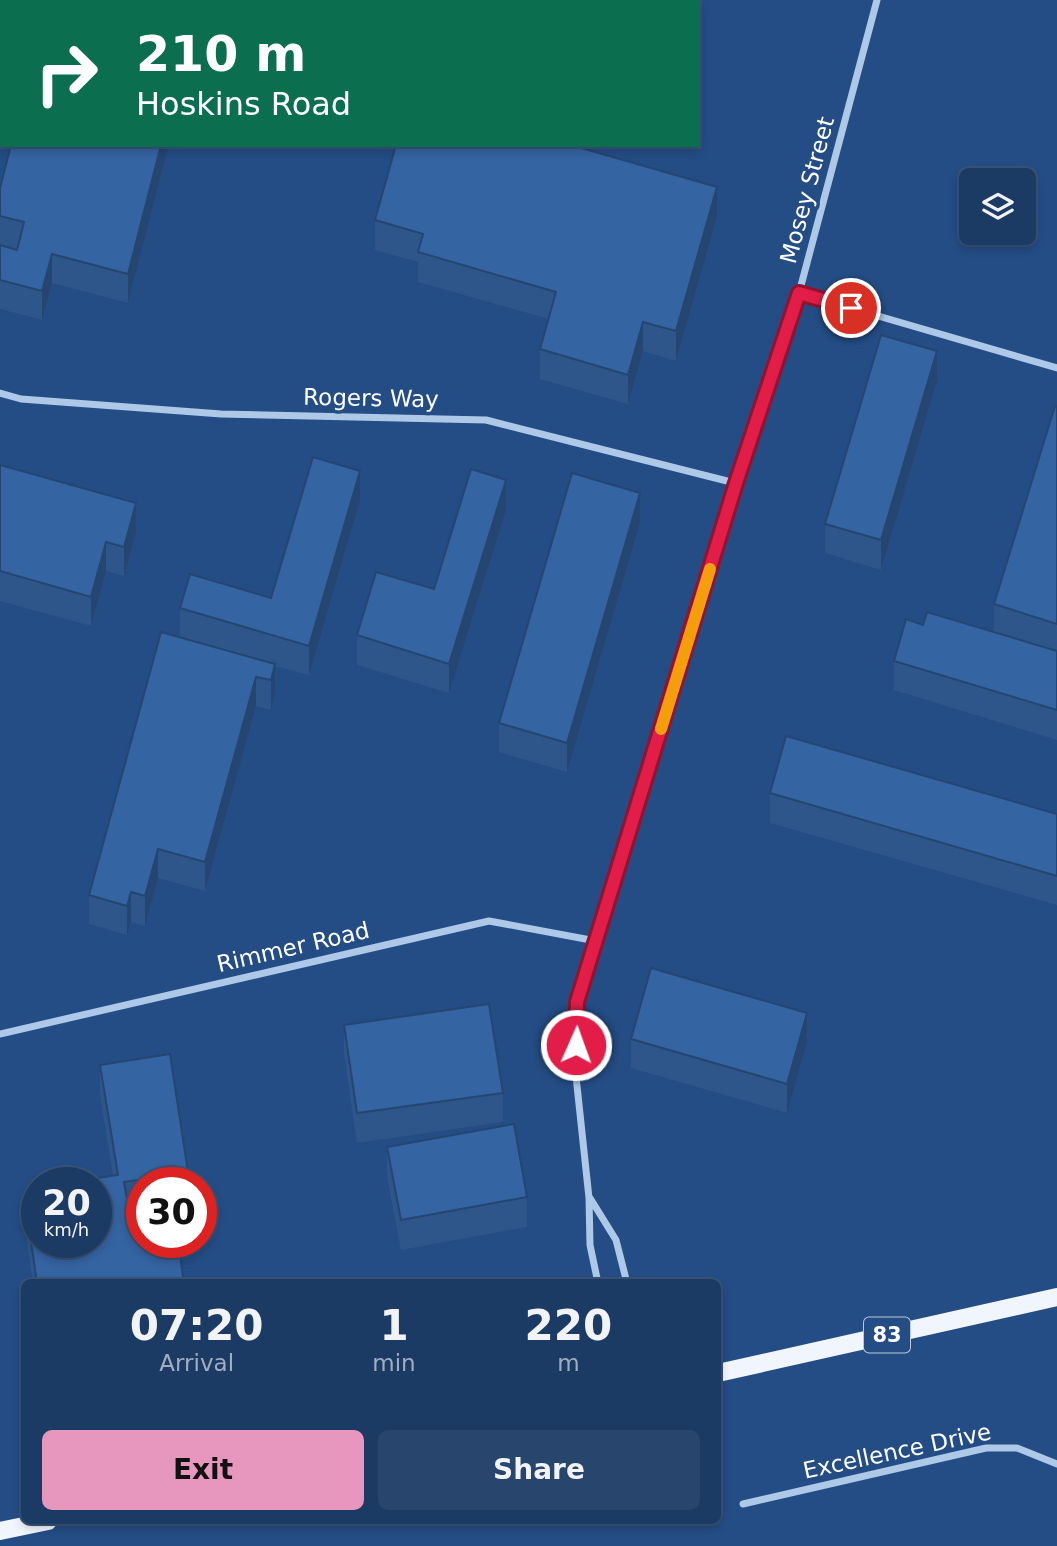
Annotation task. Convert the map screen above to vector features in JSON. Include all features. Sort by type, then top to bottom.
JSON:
[{"type":"main road","name":"83","points":[[721,1372],[1057,1297]]},
{"type":"main road","points":[[0,1531],[34,1524]]},
{"type":"street","name":"Mosey Street","points":[[597,1279],[590,1245],[589,1198],[575,1067],[577,1002],[736,483],[799,293],[877,0]]},
{"type":"street","points":[[799,293],[1057,368]]},
{"type":"street","name":"Rogers Way","points":[[0,393],[21,399],[221,414],[486,420],[736,483]]},
{"type":"street","name":"Rimmer Road","points":[[0,1034],[489,921],[596,941]]},
{"type":"street","name":"Mosey Street","points":[[589,1198],[616,1240],[626,1279]]},
{"type":"street","name":"Excellence Drive","points":[[743,1504],[986,1448],[1017,1448],[1057,1464]]},
{"type":"building","points":[[10,147],[160,147],[128,274],[52,254],[42,291],[0,280],[0,245],[17,250],[24,222],[0,216],[0,188]]},
{"type":"building","points":[[395,147],[578,147],[717,187],[676,331],[643,322],[628,375],[540,349],[556,292],[418,252],[423,234],[375,220]]},
{"type":"building","points":[[881,335],[937,351],[881,540],[825,524]]},
{"type":"building","points":[[1057,406],[1057,624],[994,604]]},
{"type":"building","points":[[313,457],[360,471],[309,646],[180,608],[190,574],[271,598]]},
{"type":"building","points":[[0,465],[136,503],[124,547],[106,542],[91,597],[0,571]]},
{"type":"building","points":[[471,469],[506,480],[449,664],[357,635],[376,572],[434,589]]},
{"type":"building","points":[[572,473],[640,493],[567,743],[499,723]]},
{"type":"building","points":[[927,612],[1057,651],[1057,710],[894,661],[906,619],[923,625]]},
{"type":"building","points":[[161,632],[275,664],[271,680],[256,677],[205,862],[158,849],[145,896],[131,892],[127,906],[89,895]]},
{"type":"building","points":[[786,736],[1057,814],[1057,876],[770,793]]},
{"type":"building","points":[[651,968],[807,1013],[787,1084],[631,1039]]},
{"type":"building","points":[[489,1004],[503,1093],[357,1113],[344,1025]]},
{"type":"building","points":[[170,1054],[187,1167],[126,1167],[126,1258],[180,1258],[183,1279],[36,1279],[33,1258],[112,1258],[112,1176],[118,1175],[100,1065]]},
{"type":"building","points":[[514,1124],[527,1197],[401,1220],[387,1147]]},
{"type":"slow traffic","points":[[661,729],[710,569]]},
{"type":"route","points":[[576,1045],[577,1002],[736,483],[799,293],[851,308]]}]
